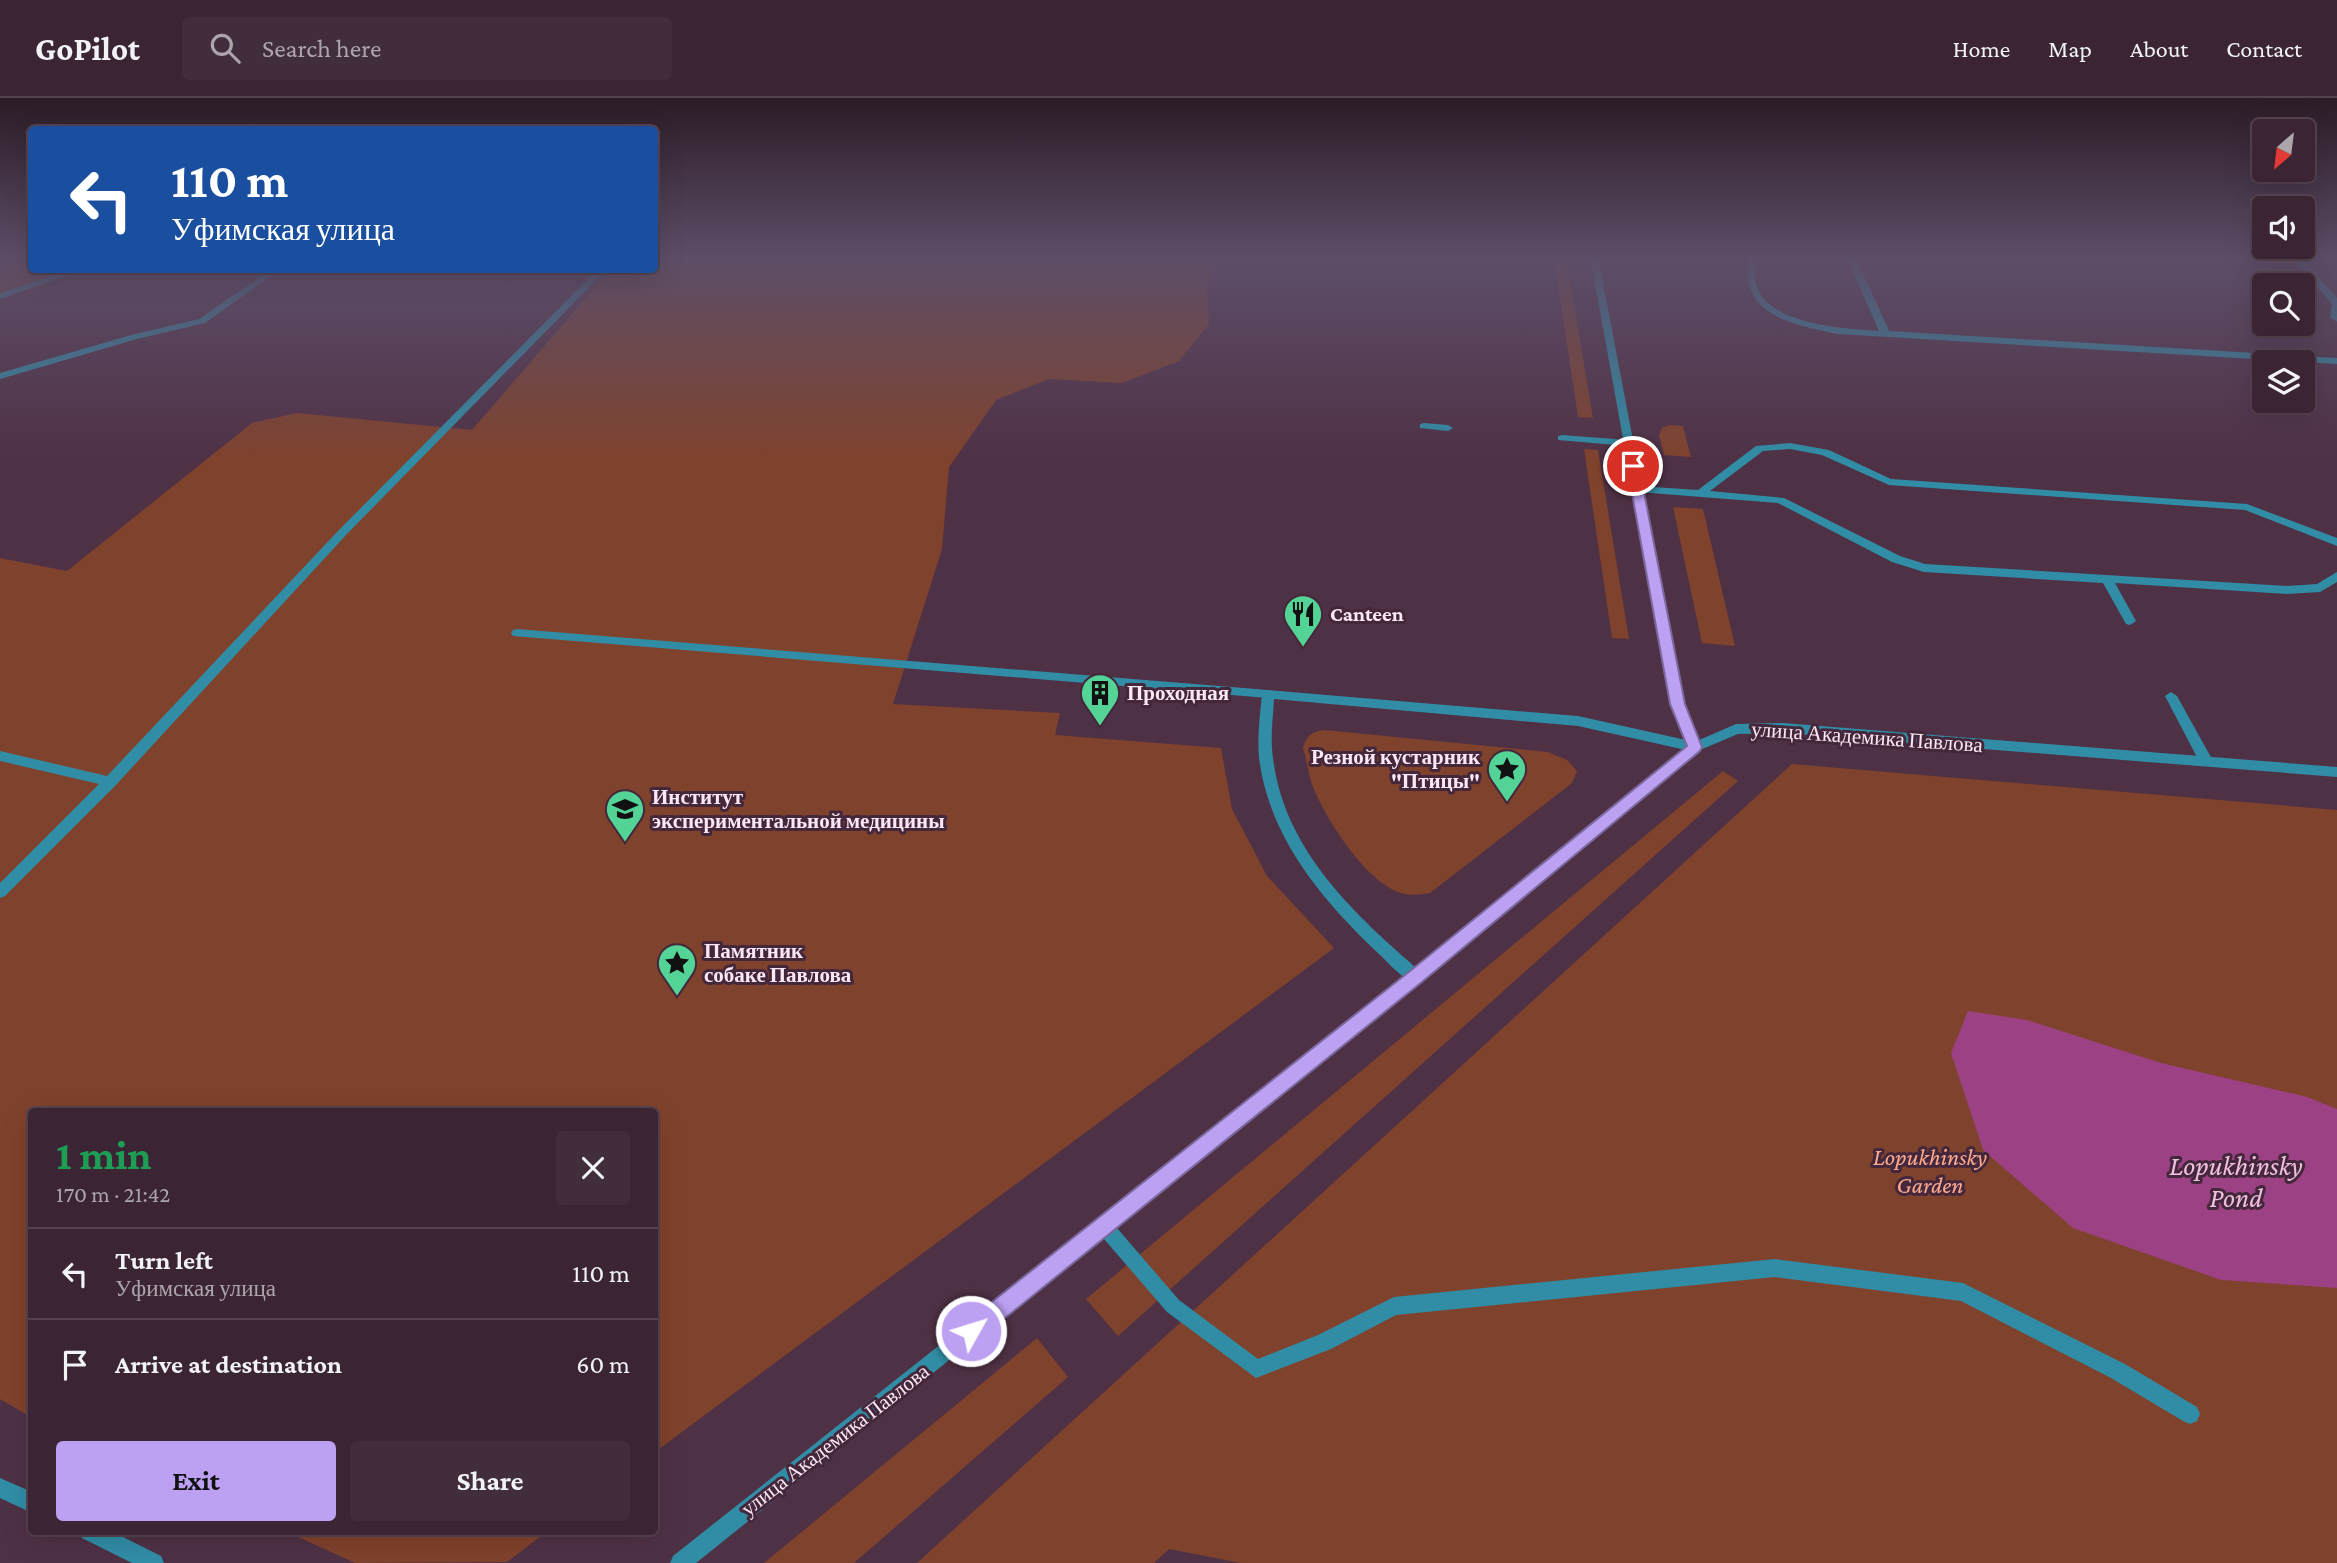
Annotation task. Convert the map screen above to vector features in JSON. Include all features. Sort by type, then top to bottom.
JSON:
[{"type":"street","points":[[0,376],[188,324]]},
{"type":"street","points":[[0,892],[110,782],[342,533],[548,324]]},
{"type":"street","points":[[1606,324],[1677,704],[1695,747]]},
{"type":"street","points":[[1806,324],[1838,331],[2337,361]]},
{"type":"street","points":[[1881,324],[1885,333]]},
{"type":"street","points":[[1424,426],[1448,428]]},
{"type":"street","points":[[1563,438],[1628,443]]},
{"type":"street","points":[[1701,493],[1760,449],[1790,446],[1825,452],[1889,482],[2247,507],[2337,542]]},
{"type":"street","points":[[1638,489],[1780,500],[1896,559],[1924,568],[2287,590],[2320,588],[2337,576]]},
{"type":"street","points":[[2107,579],[2130,621]]},
{"type":"street","points":[[517,633],[1578,722],[1695,747]]},
{"type":"street","points":[[1268,694],[1266,758],[1277,808],[1304,859],[1340,905],[1374,940],[1416,976]]},
{"type":"street","points":[[2171,696],[2206,761]]},
{"type":"street","name":"улица Академика Павлова","points":[[680,1563],[1416,976],[1695,747],[1736,729],[1783,728],[2337,772]]},
{"type":"street","points":[[0,756],[110,782]]},
{"type":"street","points":[[1104,1226],[1173,1306],[1256,1369],[1324,1342],[1394,1306],[1775,1268],[1963,1292],[2118,1371],[2190,1414]]},
{"type":"street","points":[[0,1488],[28,1501]]},
{"type":"street","points":[[97,1535],[154,1563]]},
{"type":"green space","name":"Институт экспериментальной медицины","points":[[563,324],[1209,324],[1179,361],[1122,383],[1049,379],[996,400],[949,467],[942,549],[893,704],[1060,713],[1055,735],[1221,748],[1232,809],[1267,876],[1334,948],[658,1450],[658,1108],[28,1108],[28,1415],[0,1399],[0,558],[67,571],[252,423],[297,413],[472,430]]},
{"type":"green space","points":[[1564,324],[1577,324],[1593,418],[1578,417]]},
{"type":"green space","points":[[1669,425],[1683,426],[1691,457],[1664,455],[1659,435],[1662,428]]},
{"type":"green space","points":[[1584,449],[1598,450],[1629,639],[1612,638]]},
{"type":"green space","points":[[1673,507],[1703,509],[1735,646],[1702,643]]},
{"type":"green space","points":[[1324,730],[1548,752],[1567,760],[1577,771],[1572,783],[1430,893],[1406,894],[1386,886],[1362,864],[1322,807],[1312,783],[1303,747],[1310,735]]},
{"type":"green space","name":"Lopukhinsky Garden","points":[[1792,764],[2337,810],[2337,1563],[1241,1563],[1169,1549],[1154,1563],[917,1563]]},
{"type":"green space","points":[[1723,771],[1738,781],[1118,1336],[1086,1299]]},
{"type":"green space","points":[[1037,1338],[1068,1377],[854,1563],[764,1563]]},
{"type":"green space","points":[[294,1535],[543,1535],[507,1562],[355,1563]]},
{"type":"water","name":"Lopukhinsky Pond","points":[[1968,1011],[2027,1020],[2161,1063],[2307,1097],[2337,1109],[2337,1288],[2221,1280],[2073,1228],[1983,1150],[1951,1053]]},
{"type":"place","name":"Canteen","points":[[1303,648]]},
{"type":"place","name":"Проходная","points":[[1100,727]]},
{"type":"place","name":"Резной кустарник \"Птицы\"","points":[[1507,803]]},
{"type":"place","name":"Институт экспериментальной медицины","points":[[625,843]]},
{"type":"place","name":"Памятник собаке Павлова","points":[[677,997]]},
{"type":"route","points":[[971,1331],[1416,976],[1695,747],[1677,704],[1633,466]]}]
